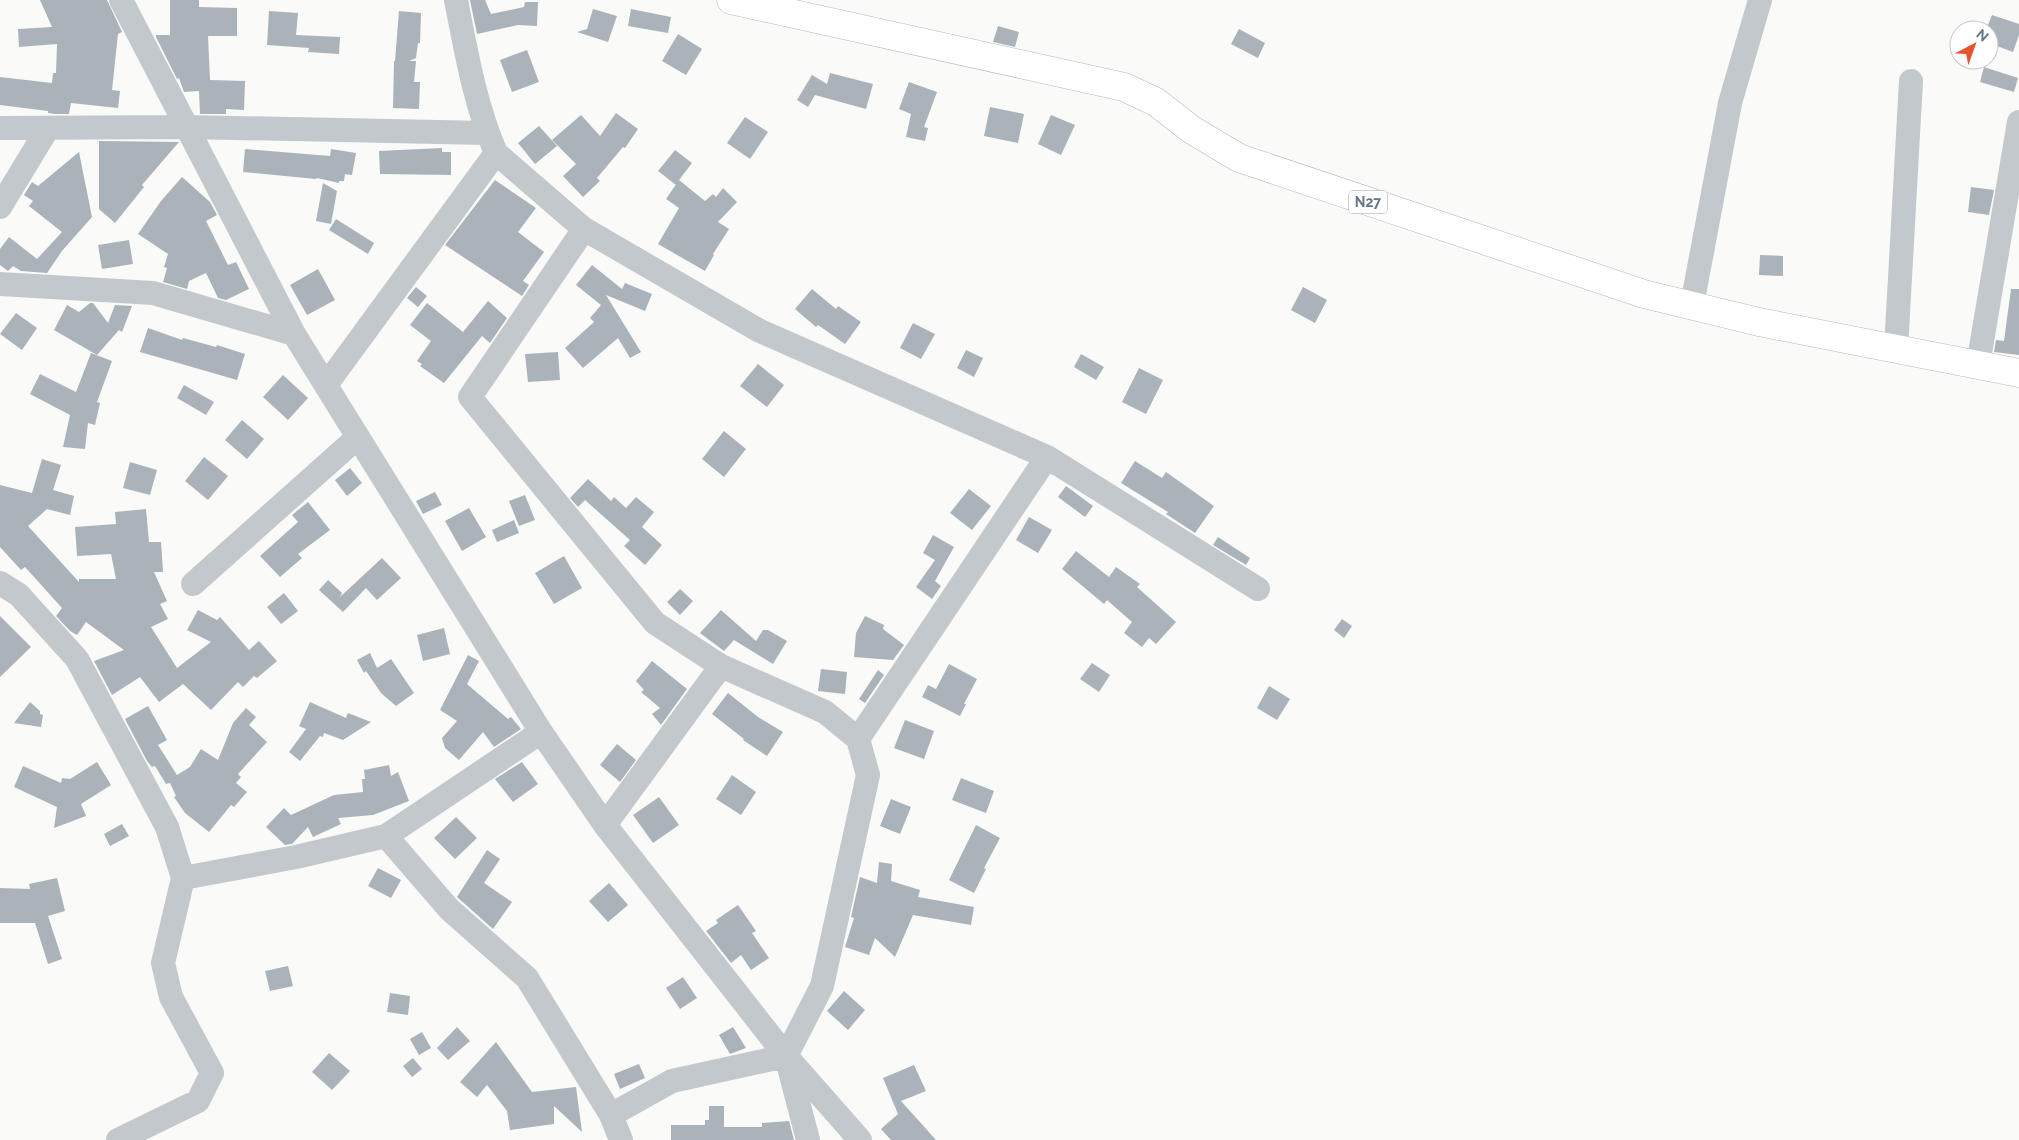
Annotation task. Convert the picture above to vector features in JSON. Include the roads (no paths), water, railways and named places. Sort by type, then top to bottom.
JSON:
[{"type":"main road","name":"N27","points":[[744,2],[1124,87],[1156,102],[1192,130],[1238,158],[1644,294],[1759,322],[2019,373]]},
{"type":"street","points":[[121,0],[294,334],[541,732],[605,824],[786,1056],[860,1140]]},
{"type":"street","points":[[456,0],[467,58],[492,143],[584,229],[760,331],[1047,457],[1258,589]]},
{"type":"street","points":[[1692,306],[1730,102],[1760,0]]},
{"type":"street","points":[[1896,349],[1911,81]]},
{"type":"street","points":[[1978,365],[2019,122]]},
{"type":"street","points":[[0,128],[186,127],[492,143]]},
{"type":"street","points":[[0,207],[48,128]]},
{"type":"street","points":[[326,385],[492,143]]},
{"type":"street","points":[[584,229],[470,397],[655,623],[721,666],[825,712],[858,739],[868,775],[822,986],[786,1056],[808,1140]]},
{"type":"street","points":[[0,284],[153,294],[294,334]]},
{"type":"street","points":[[193,584],[358,437]]},
{"type":"street","points":[[858,739],[1047,457]]},
{"type":"street","points":[[0,582],[19,595],[77,660],[167,827],[183,878],[163,963],[171,997],[212,1073],[198,1101],[118,1140]]},
{"type":"street","points":[[605,824],[721,666]]},
{"type":"street","points":[[183,878],[296,857],[386,836],[541,732]]},
{"type":"street","points":[[386,836],[450,909],[527,978],[611,1115],[621,1140]]},
{"type":"street","points":[[611,1115],[672,1081],[786,1056]]}]
